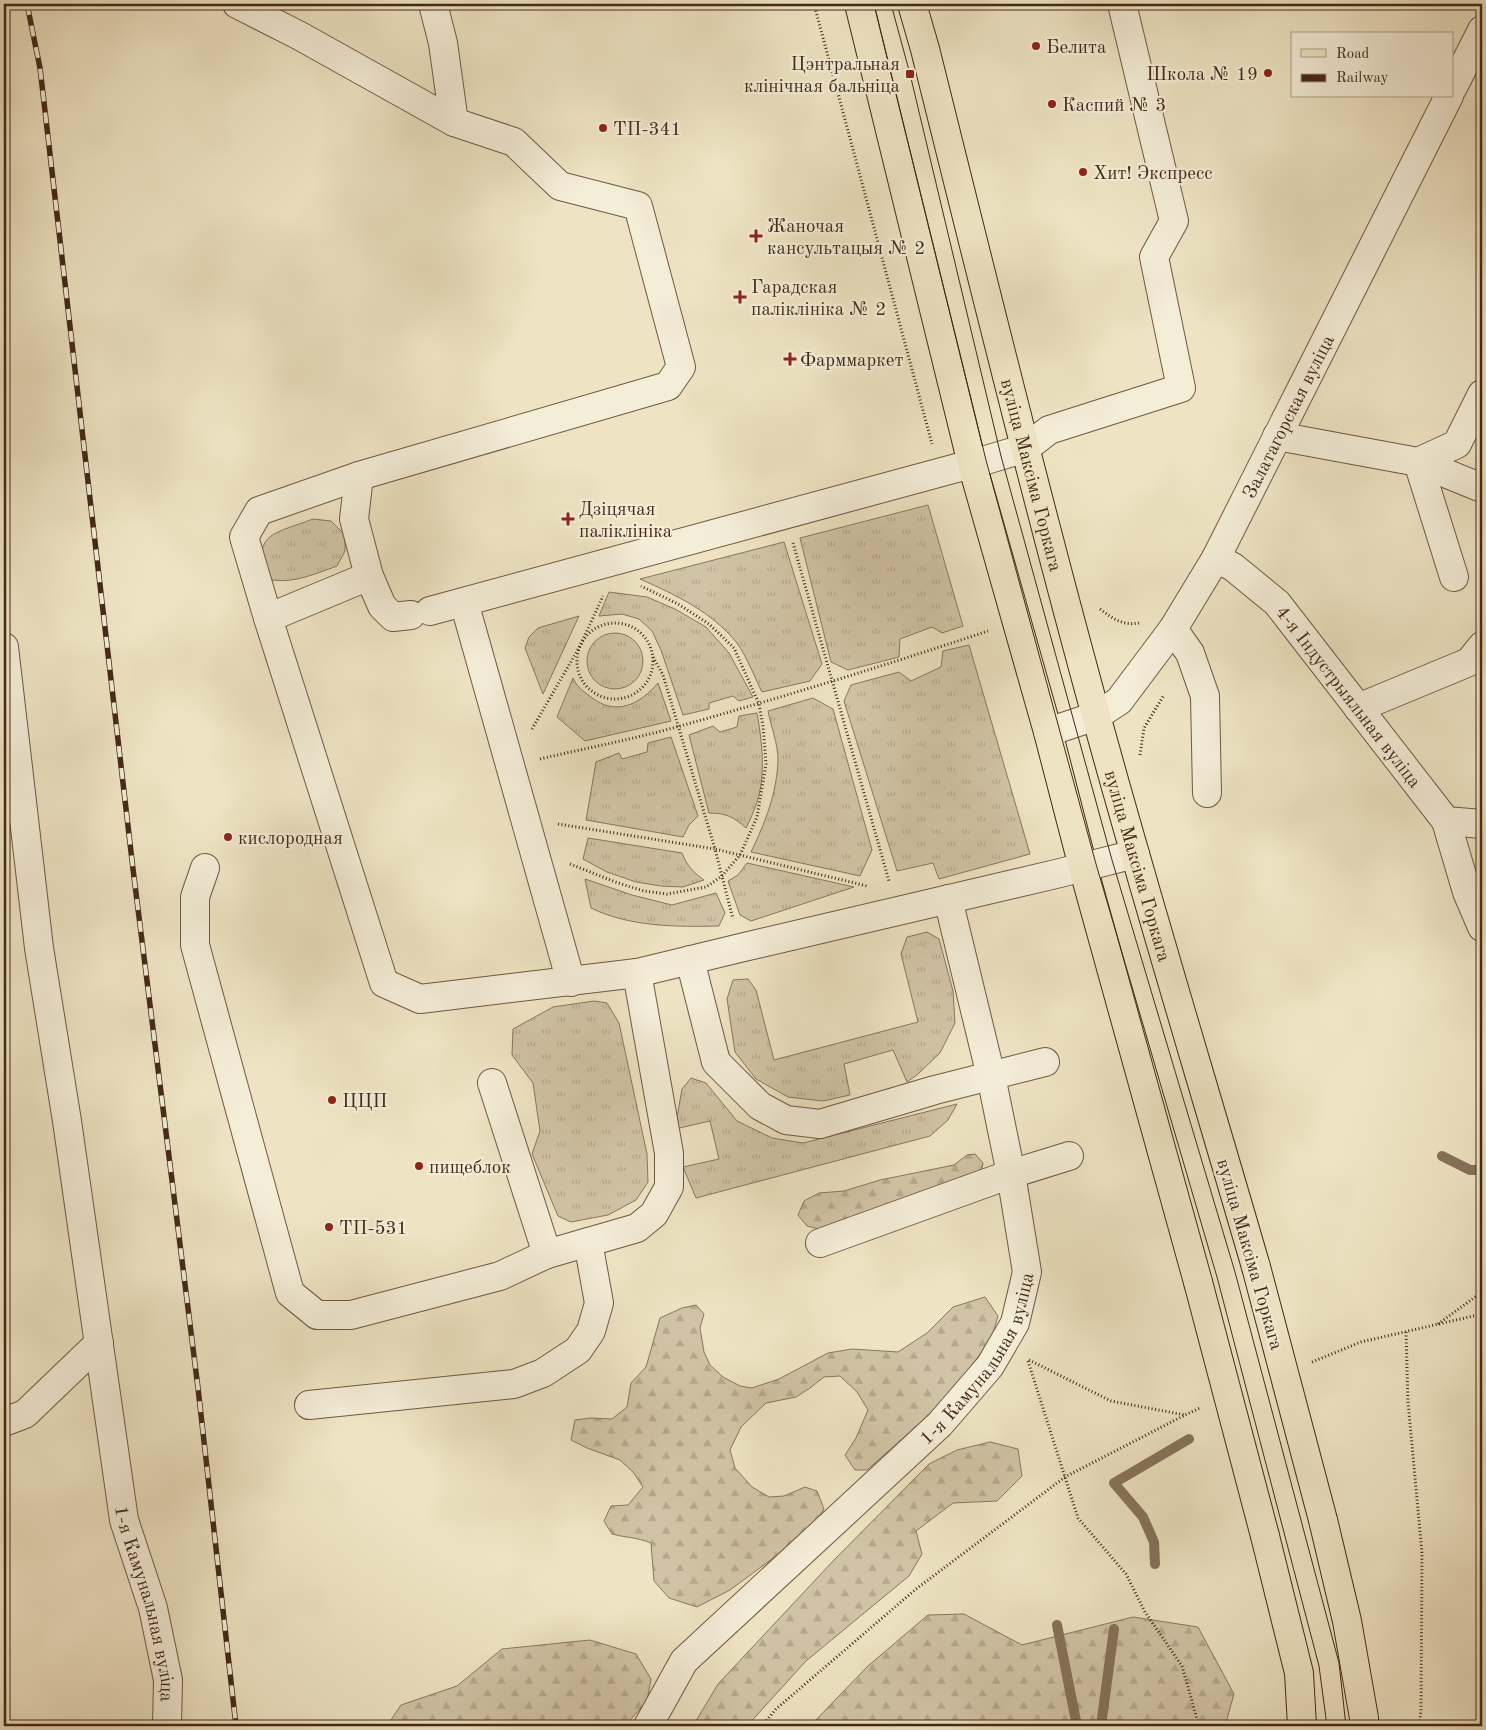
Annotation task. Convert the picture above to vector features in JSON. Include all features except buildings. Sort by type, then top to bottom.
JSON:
[{"type":"main road","points":[[859,4],[972,464],[1048,732],[1083,868],[1198,1282],[1265,1536],[1299,1672],[1302,1726]]},
{"type":"main road","name":"вуліца Максіма Горкага","points":[[912,4],[1096,716],[1256,1267],[1323,1520],[1347,1621],[1364,1726]]},
{"type":"street","points":[[237,4],[300,36],[454,122],[514,142],[560,186],[638,206],[681,367],[668,386],[359,476],[259,511],[244,537],[384,983],[420,999],[637,973],[1083,868],[1135,854]]},
{"type":"street","points":[[433,4],[443,43],[454,122]]},
{"type":"street","points":[[359,476],[354,519],[369,576],[382,606],[393,617],[420,613],[464,602],[972,464],[1026,448],[1049,430],[1181,388],[1154,257],[1174,221],[1122,4]]},
{"type":"street","points":[[1454,86],[1480,40]]},
{"type":"street","name":"Залатагорская вуліца","points":[[1048,732],[1096,716],[1119,701],[1174,629],[1216,558],[1448,98]]},
{"type":"street","points":[[1418,462],[1457,444],[1482,394]]},
{"type":"street","points":[[1277,436],[1418,462],[1482,488]]},
{"type":"street","points":[[1418,462],[1454,577]]},
{"type":"street","name":"4-я Індустрыяльная вуліца","points":[[1216,558],[1233,567],[1277,603],[1446,821]]},
{"type":"street","points":[[268,618],[369,576]]},
{"type":"street","points":[[464,602],[571,982]]},
{"type":"street","points":[[1174,629],[1190,653],[1205,696],[1207,793]]},
{"type":"street","points":[[1358,708],[1469,662],[1482,646]]},
{"type":"street","name":"1-я Камунальная вуліца","points":[[4,647],[15,834],[39,948],[67,1121],[124,1520],[153,1608],[168,1680],[167,1726]]},
{"type":"street","points":[[1482,824],[1446,821],[1466,892],[1482,927]]},
{"type":"street","points":[[205,868],[195,896],[195,945],[290,1292],[317,1315],[351,1315],[500,1276],[547,1254],[637,1228],[654,1214],[668,1187],[669,1153],[637,973]]},
{"type":"street","name":"1-я Камунальная вуліца","points":[[648,1726],[684,1661],[940,1424],[990,1366],[1016,1323],[1026,1272],[991,1076],[948,899]]},
{"type":"street","points":[[690,960],[716,1062],[760,1106],[786,1120],[820,1124],[1045,1062]]},
{"type":"street","points":[[492,1084],[547,1254]]},
{"type":"street","points":[[820,1243],[1010,1174],[1069,1156]]},
{"type":"street","points":[[309,1404],[514,1384],[543,1373],[578,1350],[591,1331],[599,1303],[588,1242]]},
{"type":"street","points":[[4,1422],[25,1414],[99,1343]]},
{"type":"path","points":[[793,542],[889,882]]},
{"type":"path","points":[[533,848],[618,883],[644,891],[667,894],[706,887],[722,876],[740,855],[757,817],[766,764],[759,704],[734,648],[709,624],[678,604],[639,585]]},
{"type":"path","points":[[510,766],[580,646],[604,595]]},
{"type":"path","points":[[653,657],[650,676],[637,692],[628,697],[609,699],[591,691],[584,683],[578,665],[580,646],[592,630],[601,626],[611,623],[621,624],[639,632],[646,639],[663,675],[715,850],[740,948]]},
{"type":"path","points":[[510,766],[678,727],[759,704],[996,628]]},
{"type":"path","points":[[525,819],[715,850],[873,887]]},
{"type":"path","points":[[1436,1325],[1482,1292]]},
{"type":"path","points":[[1308,1364],[1361,1342],[1482,1314]]},
{"type":"path","points":[[1406,1332],[1408,1402],[1422,1553],[1421,1711],[1419,1726]]},
{"type":"path","points":[[1186,1415],[1111,1401],[1027,1359],[1078,1518],[1126,1574],[1145,1612],[1182,1666],[1199,1726]]},
{"type":"path","points":[[762,1726],[776,1709],[916,1589],[1065,1478],[1203,1407]]},
{"type":"green space","points":[[928,505],[963,626],[942,633],[932,627],[900,639],[899,657],[848,670],[831,662],[800,538]]},
{"type":"green space","points":[[313,519],[331,521],[345,535],[345,551],[337,566],[297,579],[272,580],[262,553],[264,544],[269,537],[277,532]]},
{"type":"green space","points":[[784,542],[822,664],[810,681],[762,692],[741,648],[727,632],[693,605],[640,579]]},
{"type":"green space","points":[[609,592],[647,597],[675,609],[706,627],[729,653],[753,697],[739,701],[733,696],[709,703],[709,709],[683,715],[661,650],[652,631],[639,619],[622,614],[599,616]]},
{"type":"green space","points":[[579,616],[543,694],[525,648],[529,637],[538,628]]},
{"type":"green space","points":[[615,633],[626,635],[635,641],[641,650],[643,661],[641,672],[635,681],[626,687],[615,689],[604,687],[595,681],[589,672],[587,661],[589,650],[595,641],[604,635]]},
{"type":"green space","points":[[969,645],[1030,854],[939,879],[933,863],[897,871],[844,701],[851,685],[899,672],[911,681],[941,667],[943,651]]},
{"type":"green space","points":[[573,678],[580,689],[600,703],[618,707],[635,702],[658,683],[671,721],[585,741],[557,717]]},
{"type":"green space","points":[[813,698],[833,709],[872,850],[860,876],[751,852],[769,808],[777,772],[777,748],[768,711]]},
{"type":"green space","points":[[757,713],[762,746],[762,780],[757,802],[746,828],[729,816],[709,813],[689,735],[713,726],[720,732],[737,727],[739,716]]},
{"type":"green space","points":[[671,737],[698,816],[689,825],[683,837],[586,820],[596,762],[619,753],[622,759],[647,752],[648,743]]},
{"type":"green space","points":[[588,838],[682,853],[686,862],[704,880],[683,887],[661,886],[636,882],[607,872],[583,859]]},
{"type":"green space","points":[[747,863],[854,887],[751,921],[740,915],[728,881],[738,875]]},
{"type":"green space","points":[[585,879],[632,895],[672,905],[716,893],[725,913],[719,926],[670,926],[622,919],[591,908]]},
{"type":"green space","points":[[927,932],[939,939],[953,991],[955,1023],[940,1053],[907,1082],[893,1050],[844,1064],[850,1095],[823,1101],[788,1097],[756,1079],[735,1052],[727,999],[733,980],[748,979],[756,990],[774,1060],[918,1022],[901,954],[907,937]]},
{"type":"green space","points":[[594,1001],[607,1003],[619,1023],[647,1154],[648,1182],[636,1200],[608,1215],[571,1222],[558,1216],[532,1154],[540,1131],[533,1083],[512,1055],[513,1029],[553,1007]]},
{"type":"green space","points":[[691,1078],[706,1083],[737,1121],[772,1138],[803,1143],[957,1104],[948,1120],[930,1136],[696,1198],[683,1167],[719,1159],[710,1121],[675,1129],[682,1089]]},
{"type":"green space","points":[[975,1154],[983,1163],[980,1178],[819,1229],[807,1226],[798,1215],[804,1201],[819,1193],[844,1191],[880,1180],[954,1165],[967,1155]]},
{"type":"green space","points":[[985,1297],[998,1316],[991,1340],[961,1379],[927,1417],[867,1470],[855,1470],[845,1455],[856,1438],[868,1410],[857,1392],[840,1376],[824,1377],[796,1397],[766,1403],[741,1427],[730,1450],[735,1468],[752,1487],[769,1497],[784,1496],[805,1487],[817,1491],[824,1509],[811,1530],[730,1590],[697,1607],[669,1598],[654,1581],[651,1543],[612,1534],[604,1521],[611,1506],[628,1505],[643,1487],[633,1472],[620,1460],[571,1440],[575,1420],[591,1418],[612,1419],[627,1407],[631,1383],[646,1367],[660,1318],[682,1308],[696,1305],[704,1314],[700,1328],[704,1352],[710,1365],[723,1377],[740,1386],[752,1388],[779,1379],[828,1353],[852,1349],[898,1352],[927,1333],[953,1307]]},
{"type":"green space","points":[[990,1442],[1018,1449],[1022,1476],[997,1501],[953,1503],[916,1531],[922,1554],[909,1576],[806,1661],[747,1726],[693,1726],[718,1684],[834,1560],[929,1464],[957,1450]]},
{"type":"green space","points":[[964,1614],[1022,1645],[1133,1617],[1198,1627],[1234,1694],[1225,1726],[810,1726],[868,1666],[928,1615]]},
{"type":"green space","points":[[590,1640],[636,1654],[651,1679],[647,1701],[625,1726],[387,1726],[401,1705],[457,1686],[502,1649]]},
{"type":"waterway","points":[[1442,1156],[1470,1170],[1482,1170]]},
{"type":"waterway","points":[[1155,1564],[1154,1542],[1143,1517],[1114,1483],[1189,1439]]},
{"type":"waterway","points":[[1057,1625],[1077,1726]]},
{"type":"waterway","points":[[1101,1726],[1114,1629]]},
{"type":"tram line","points":[[874,4],[986,460],[1096,864],[1217,1277],[1319,1666],[1327,1726]]},
{"type":"tram line","points":[[891,4],[910,74],[1001,456],[1112,860],[1235,1272],[1339,1663],[1346,1726]]},
{"type":"railway","points":[[27,4],[40,68],[133,869],[198,1388],[236,1726]]},
{"type":"place","name":"Белита","points":[[1036,46]]},
{"type":"place","name":"Школа № 19","points":[[1268,73]]},
{"type":"place","name":"Цэнтральная клінічная бальніца","points":[[910,74]]},
{"type":"place","name":"Каспий № 3","points":[[1052,104]]},
{"type":"place","name":"ТП-341","points":[[603,128]]},
{"type":"place","name":"Хит! Экспресс","points":[[1083,172]]},
{"type":"place","name":"Жаночая кансультацыя № 2","points":[[756,236]]},
{"type":"place","name":"Гарадская паліклініка № 2","points":[[740,297]]},
{"type":"place","name":"Фарммаркет","points":[[790,359]]},
{"type":"place","name":"Дзіцячая паліклініка","points":[[568,519]]},
{"type":"place","name":"кислородная","points":[[228,837]]},
{"type":"place","name":"ЦЦП","points":[[332,1100]]},
{"type":"place","name":"пищеблок","points":[[419,1166]]},
{"type":"place","name":"ТП-531","points":[[329,1227]]}]
